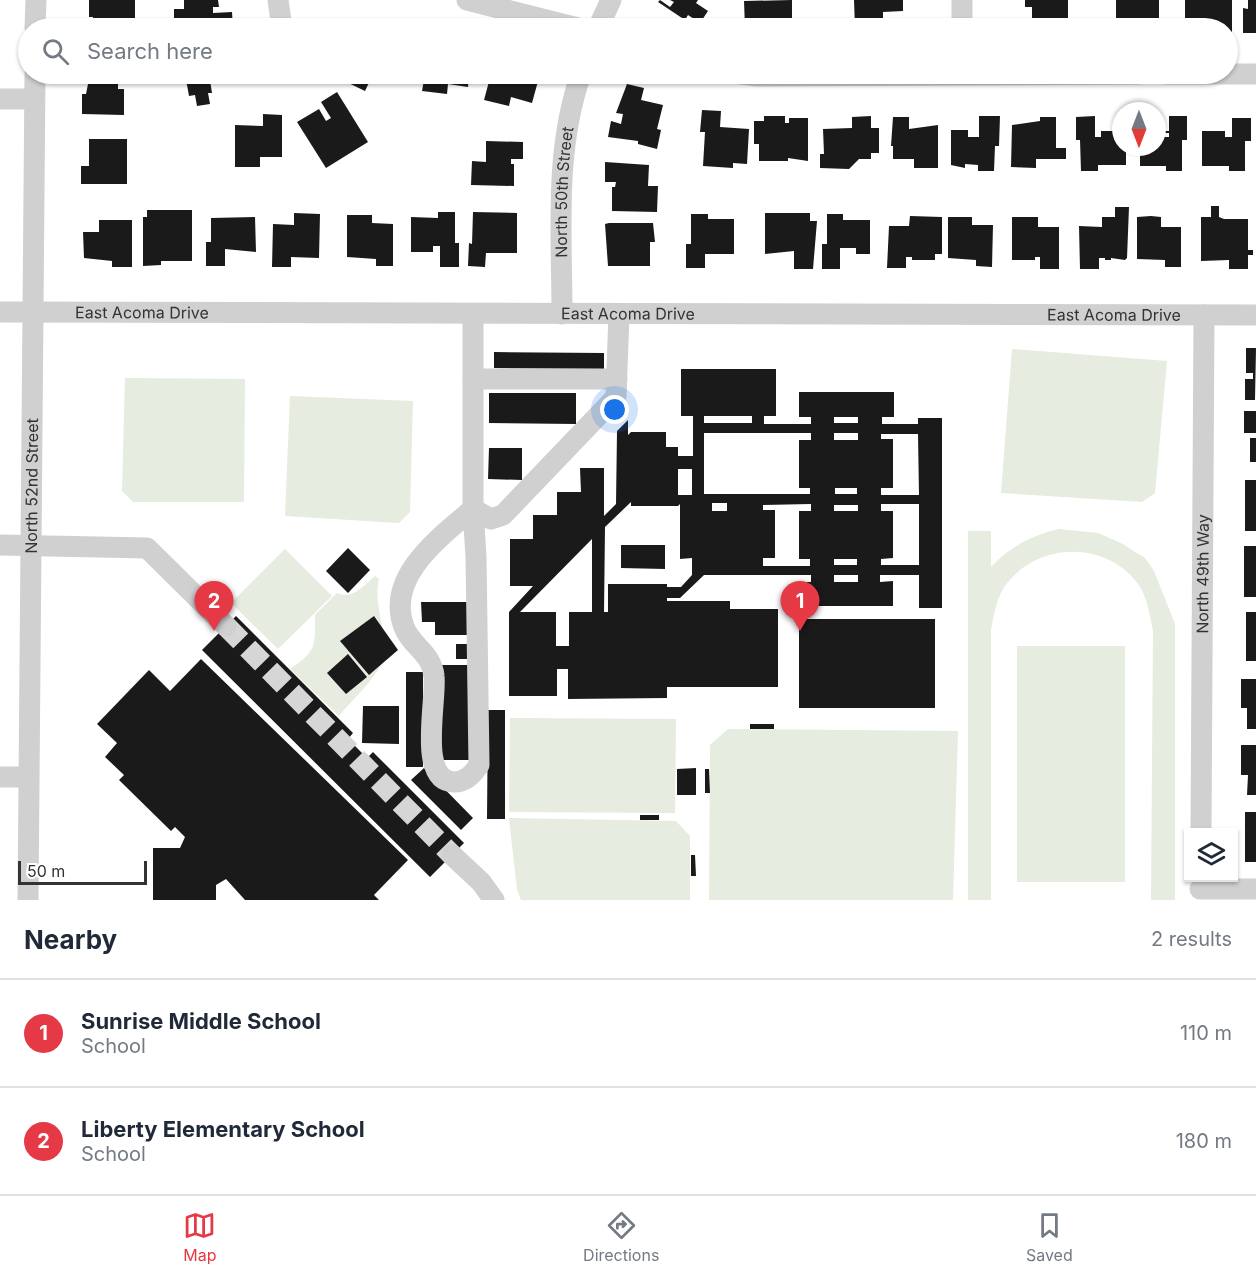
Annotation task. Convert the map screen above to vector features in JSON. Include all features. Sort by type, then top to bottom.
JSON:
[{"type":"street","points":[[35,18],[36,0]]},
{"type":"street","points":[[278,0],[281,18]]},
{"type":"street","points":[[467,0],[538,18]]},
{"type":"street","points":[[602,18],[610,0]]},
{"type":"street","points":[[962,0],[962,18]]},
{"type":"street","points":[[1238,74],[1256,74]]},
{"type":"street","name":"North 52nd Street","points":[[28,900],[35,84]]},
{"type":"street","name":"North 50th Street","points":[[562,314],[564,141],[577,84]]},
{"type":"street","points":[[0,99],[34,99]]},
{"type":"street","name":"East Acoma Drive","points":[[0,312],[1256,315]]},
{"type":"street","points":[[473,314],[473,509],[477,557],[479,765],[473,774],[460,782],[448,782],[431,762],[435,677],[428,656],[404,628],[400,609],[402,589],[410,570],[444,533],[473,509]]},
{"type":"street","points":[[473,509],[491,519],[503,515],[616,397],[619,314]]},
{"type":"street","name":"North 49th Way","points":[[1201,828],[1204,315]]},
{"type":"street","points":[[473,380],[617,379]]},
{"type":"street","points":[[0,545],[147,548],[226,626]]},
{"type":"street","points":[[0,777],[28,777]]},
{"type":"street","points":[[452,855],[481,882],[494,900]]},
{"type":"street","points":[[1200,889],[1256,889]]},
{"type":"shaded area","points":[[1012,349],[1167,361],[1155,493],[1142,502],[1001,493]]},
{"type":"shaded area","points":[[125,378],[245,379],[244,502],[133,502],[122,491]]},
{"type":"shaded area","points":[[290,396],[413,401],[410,512],[399,523],[285,516]]},
{"type":"shaded area","points":[[1059,529],[1098,533],[1121,543],[1145,558],[1154,571],[1175,624],[1175,900],[1151,900],[1153,631],[1147,603],[1140,587],[1127,572],[1111,561],[1094,554],[1075,552],[1056,553],[1038,559],[1022,569],[1004,587],[996,604],[991,630],[991,900],[968,900],[968,531],[991,531],[991,567],[1006,553],[1022,543]]},
{"type":"shaded area","points":[[285,549],[332,596],[278,649],[231,603]]},
{"type":"shaded area","points":[[375,576],[379,579],[378,601],[384,645],[383,656],[372,678],[339,716],[290,669],[313,647],[315,615],[337,593],[348,595],[353,593]]},
{"type":"shaded area","points":[[1017,646],[1125,646],[1125,882],[1017,882]]},
{"type":"shaded area","points":[[510,718],[676,719],[675,813],[509,812]]},
{"type":"shaded area","points":[[728,729],[958,731],[953,900],[709,900],[710,745]]},
{"type":"shaded area","points":[[509,818],[676,821],[690,836],[690,900],[521,900],[517,890]]},
{"type":"building","points":[[89,0],[135,0],[135,18],[89,17]]},
{"type":"building","points":[[184,0],[218,0],[219,7],[213,7],[213,13],[232,12],[232,18],[174,18],[174,9],[184,9]]},
{"type":"building","points":[[660,0],[670,7],[674,2],[670,0],[698,0],[696,3],[708,11],[703,18],[692,18],[688,15],[686,18],[682,18],[658,2]]},
{"type":"building","points":[[792,0],[792,18],[745,18],[744,1]]},
{"type":"building","points":[[854,0],[903,0],[903,11],[883,12],[883,18],[855,18]]},
{"type":"building","points":[[1025,0],[1068,0],[1068,18],[1032,18],[1032,7],[1025,7]]},
{"type":"building","points":[[1116,0],[1159,0],[1159,18],[1116,18]]},
{"type":"building","points":[[1185,0],[1232,0],[1232,18],[1185,18]]},
{"type":"building","points":[[1248,0],[1256,0],[1256,33],[1243,33],[1243,8],[1248,9]]},
{"type":"building","points":[[88,84],[118,84],[118,89],[124,89],[124,115],[82,114],[82,94],[86,94]]},
{"type":"building","points":[[187,84],[211,84],[212,93],[208,93],[210,104],[197,106],[195,95],[189,96]]},
{"type":"building","points":[[351,84],[368,84],[365,91]]},
{"type":"building","points":[[423,84],[448,84],[447,94],[422,91]]},
{"type":"building","points":[[448,84],[468,84],[468,87]]},
{"type":"building","points":[[488,84],[537,84],[532,103],[511,97],[509,106],[484,100]]},
{"type":"building","points":[[627,84],[644,88],[641,100],[663,105],[657,129],[661,130],[657,149],[638,144],[638,141],[608,137],[611,121],[621,124],[623,114],[616,113]]},
{"type":"building","points":[[337,92],[368,142],[326,168],[297,122],[319,109],[326,121],[331,118],[321,102]]},
{"type":"building","points":[[702,110],[721,111],[720,127],[749,129],[747,164],[733,163],[733,168],[703,166],[705,132],[700,132]]},
{"type":"building","points":[[263,114],[282,115],[282,157],[260,157],[260,167],[235,167],[235,125],[263,126]]},
{"type":"building","points":[[764,116],[785,116],[785,123],[789,123],[789,118],[808,118],[808,161],[788,158],[788,161],[759,161],[759,144],[754,144],[754,121],[764,121]]},
{"type":"building","points":[[871,116],[871,128],[879,128],[879,153],[871,153],[871,159],[859,159],[849,169],[820,168],[820,154],[824,154],[823,129],[852,128],[852,117]]},
{"type":"building","points":[[979,116],[1000,116],[999,146],[995,146],[994,171],[978,171],[978,165],[965,164],[965,168],[951,165],[951,130],[968,130],[968,137],[979,137]]},
{"type":"building","points":[[1095,116],[1095,137],[1101,137],[1101,131],[1112,131],[1112,156],[1126,156],[1126,165],[1098,165],[1098,171],[1081,171],[1080,140],[1076,140],[1076,117]]},
{"type":"building","points":[[1169,116],[1187,116],[1187,140],[1182,140],[1182,171],[1166,171],[1166,166],[1140,166],[1140,156],[1166,156],[1166,137],[1169,137],[1169,133],[1166,131],[1169,131]]},
{"type":"building","points":[[893,117],[909,117],[909,129],[938,125],[938,168],[914,168],[914,159],[893,159],[893,146],[891,146]]},
{"type":"building","points":[[1040,117],[1056,117],[1056,148],[1066,148],[1066,159],[1036,159],[1036,168],[1011,167],[1012,125],[1040,121]]},
{"type":"building","points":[[1232,118],[1251,118],[1251,141],[1245,141],[1245,171],[1229,171],[1229,166],[1202,166],[1202,131],[1225,131],[1225,137],[1232,137]]},
{"type":"building","points":[[89,139],[127,139],[127,184],[81,184],[81,166],[89,166]]},
{"type":"building","points":[[486,141],[523,142],[523,159],[511,159],[511,164],[514,164],[514,186],[471,185],[472,161],[486,162]]},
{"type":"building","points":[[605,162],[649,165],[648,186],[658,186],[657,212],[612,211],[612,187],[615,187],[616,182],[605,182]]},
{"type":"building","points":[[1211,206],[1219,206],[1219,217],[1224,219],[1248,219],[1248,250],[1253,250],[1253,255],[1248,255],[1248,269],[1229,269],[1229,260],[1201,261],[1201,217],[1211,217]]},
{"type":"building","points":[[1115,207],[1129,207],[1127,258],[1125,260],[1111,258],[1111,260],[1105,260],[1105,258],[1099,258],[1099,269],[1080,269],[1079,226],[1102,227],[1102,217],[1115,217]]},
{"type":"building","points":[[147,210],[192,210],[192,261],[161,261],[161,265],[143,266],[143,217],[147,217]]},
{"type":"building","points":[[438,212],[455,212],[455,243],[459,243],[459,267],[440,267],[440,246],[433,246],[433,252],[411,252],[411,217],[438,218]]},
{"type":"building","points":[[473,212],[517,213],[517,253],[486,253],[485,267],[468,266],[469,243],[472,244]]},
{"type":"building","points":[[294,213],[320,214],[319,258],[291,257],[291,267],[272,267],[273,224],[294,225]]},
{"type":"building","points":[[765,213],[810,213],[810,221],[817,221],[813,269],[794,269],[794,251],[765,254]]},
{"type":"building","points":[[691,214],[708,214],[708,219],[734,219],[734,254],[705,254],[705,268],[686,268],[686,244],[691,244]]},
{"type":"building","points":[[827,214],[843,214],[843,220],[870,220],[870,254],[856,254],[856,248],[840,248],[840,269],[822,269],[822,244],[827,244]]},
{"type":"building","points":[[347,215],[372,215],[372,223],[393,224],[393,266],[376,266],[376,259],[347,257]]},
{"type":"building","points":[[910,216],[942,217],[942,254],[935,254],[935,260],[912,260],[912,257],[906,257],[906,268],[887,268],[889,226],[909,226]]},
{"type":"building","points":[[255,217],[256,252],[225,249],[225,266],[206,266],[206,242],[211,242],[211,218]]},
{"type":"building","points":[[948,217],[972,217],[972,225],[993,225],[992,267],[976,266],[976,260],[948,258]]},
{"type":"building","points":[[1012,217],[1038,217],[1038,227],[1059,227],[1059,269],[1040,269],[1040,257],[1035,257],[1035,260],[1012,260]]},
{"type":"building","points":[[1137,217],[1161,217],[1161,227],[1181,227],[1181,267],[1165,267],[1165,260],[1137,259]]},
{"type":"building","points":[[99,220],[132,220],[132,267],[112,267],[112,261],[84,258],[83,232],[99,232]]},
{"type":"building","points":[[653,223],[655,242],[650,242],[650,266],[608,266],[605,224]]},
{"type":"building","points":[[1246,348],[1256,348],[1255,400],[1245,400],[1245,379],[1253,379],[1253,373],[1246,373]]},
{"type":"building","points":[[494,352],[604,353],[604,369],[494,368]]},
{"type":"building","points":[[681,369],[776,369],[776,416],[764,416],[764,424],[811,424],[811,417],[799,417],[799,392],[894,392],[894,417],[882,417],[882,424],[918,424],[918,418],[942,418],[942,608],[919,608],[919,575],[880,575],[880,582],[893,581],[893,606],[798,606],[798,582],[811,582],[811,575],[704,575],[680,598],[667,598],[667,601],[730,601],[730,609],[778,609],[778,687],[667,687],[667,698],[568,699],[568,669],[557,669],[557,696],[509,696],[509,612],[533,586],[510,586],[510,539],[533,539],[533,515],[557,515],[557,492],[581,492],[580,468],[604,468],[604,516],[616,504],[617,431],[628,420],[628,435],[631,432],[666,432],[666,447],[678,447],[678,456],[693,456],[693,416],[681,416]],"holes":[[[704,416],[752,416],[752,423],[704,423]],[[834,417],[858,417],[858,423],[834,423]],[[704,433],[811,433],[811,440],[799,440],[799,488],[810,488],[810,494],[704,494]],[[834,433],[858,433],[858,440],[834,440]],[[881,434],[918,434],[919,495],[881,495],[881,488],[893,488],[893,439],[881,439]],[[678,469],[692,469],[692,495],[678,495]],[[835,488],[857,488],[857,494],[835,494]],[[631,502],[631,506],[678,506],[680,504],[680,559],[692,558],[692,575],[681,587],[667,587],[667,584],[608,584],[608,612],[604,612],[605,527]],[[712,503],[727,503],[727,511],[712,511]],[[811,504],[811,511],[799,511],[799,559],[810,559],[810,566],[763,566],[763,558],[775,558],[775,510],[763,510],[763,505]],[[881,504],[919,504],[919,565],[881,565],[881,559],[893,558],[893,511],[881,511]],[[834,505],[858,505],[858,511],[834,511]],[[592,539],[592,612],[569,612],[569,646],[556,646],[556,612],[520,612]],[[834,559],[857,559],[857,565],[834,565]],[[834,575],[858,575],[858,582],[834,582]]]},
{"type":"building","points":[[489,393],[576,393],[576,424],[489,423]]},
{"type":"building","points":[[1244,411],[1256,411],[1256,433],[1244,433]]},
{"type":"building","points":[[1250,438],[1256,438],[1256,462],[1250,462]]},
{"type":"building","points":[[489,448],[522,448],[522,480],[488,479]]},
{"type":"building","points":[[1245,480],[1256,480],[1256,531],[1245,531]]},
{"type":"building","points":[[621,545],[665,545],[665,569],[621,568]]},
{"type":"building","points":[[1244,546],[1256,546],[1256,597],[1244,597]]},
{"type":"building","points":[[348,548],[370,570],[348,593],[326,571]]},
{"type":"building","points":[[421,602],[469,602],[468,635],[435,635],[435,622],[422,622]]},
{"type":"building","points":[[1246,612],[1256,612],[1256,661],[1246,661]]},
{"type":"building","points":[[236,616],[353,733],[348,739],[367,758],[373,752],[464,843],[430,877],[202,650]]},
{"type":"building","points":[[374,616],[398,650],[369,675],[340,641]]},
{"type":"building","points":[[799,619],[935,619],[935,708],[799,708]]},
{"type":"building","points":[[456,644],[469,644],[469,659],[456,659]]},
{"type":"building","points":[[348,654],[367,677],[346,694],[327,673]]},
{"type":"building","points":[[201,659],[408,860],[374,895],[379,900],[245,900],[226,879],[216,885],[216,900],[153,900],[153,848],[180,848],[185,837],[175,827],[171,831],[119,780],[124,775],[105,757],[117,743],[97,724],[149,670],[170,691]]},
{"type":"building","points":[[442,665],[470,665],[469,760],[441,760]]},
{"type":"building","points":[[406,672],[423,672],[423,767],[406,767]]},
{"type":"building","points":[[1241,679],[1256,679],[1256,729],[1247,729],[1247,708],[1241,708]]},
{"type":"building","points":[[363,706],[399,706],[399,744],[362,743]]},
{"type":"building","points":[[488,710],[505,710],[505,819],[487,819]]},
{"type":"building","points":[[750,724],[774,724],[774,729],[750,729]]},
{"type":"building","points":[[1241,745],[1256,745],[1256,795],[1247,795],[1248,775],[1241,775]]},
{"type":"building","points":[[424,768],[473,818],[461,830],[411,780]]},
{"type":"building","points":[[696,768],[696,795],[677,795],[677,769]]},
{"type":"building","points":[[705,769],[709,769],[710,793],[705,793]]},
{"type":"building","points":[[1245,812],[1256,812],[1256,862],[1245,862]]},
{"type":"building","points":[[640,815],[659,815],[659,820],[640,820]]},
{"type":"building","points":[[691,855],[695,855],[696,876],[691,876]]},
{"type":"tunnel","points":[[226,626],[452,855]]},
{"type":"place","name":"Liberty Elementary School","points":[[214,631]]},
{"type":"place","name":"Sunrise Middle School","points":[[800,631]]}]
